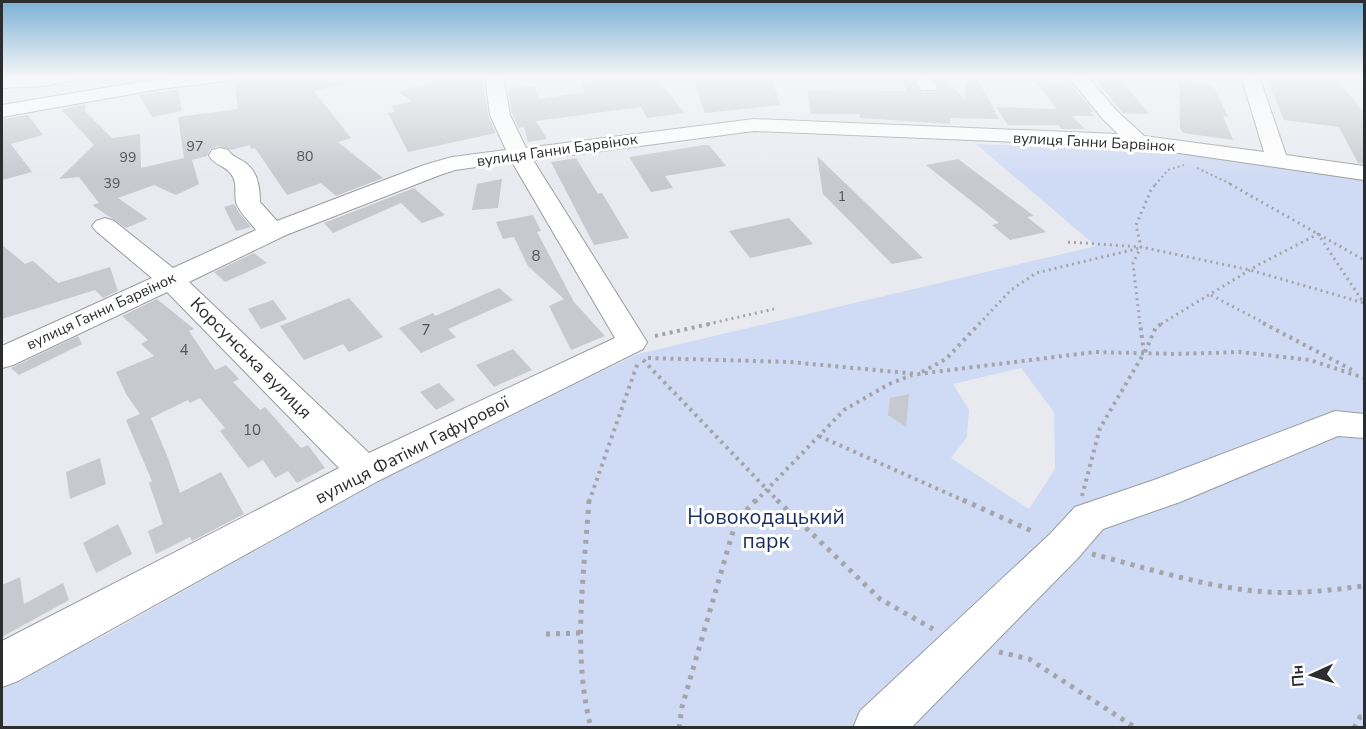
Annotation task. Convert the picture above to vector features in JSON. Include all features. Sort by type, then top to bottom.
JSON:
[{"type":"street","points":[[499,110],[519,155],[636,350]]},
{"type":"street","points":[[1106,110],[1138,141]]},
{"type":"street","points":[[1261,110],[1277,160]]},
{"type":"street","name":"вулиця Ганни Барвінок","points":[[2,358],[277,230],[452,164],[754,125],[1138,141],[1365,173]]},
{"type":"street","points":[[220,155],[222,159],[240,169],[248,188],[248,203],[265,225],[277,230]]},
{"type":"street","name":"Корсунська вулиця","points":[[105,226],[170,279],[366,471]]},
{"type":"street","name":"вулиця Фатіми Гафурової","points":[[2,665],[366,471],[636,350]]},
{"type":"street","points":[[877,728],[1064,546],[1089,518],[1167,491],[1335,423],[1365,426]]},
{"type":"path","points":[[1179,160],[1246,192],[1365,260]]},
{"type":"path","points":[[1144,353],[1133,263],[1141,248],[1136,225],[1151,190],[1168,170],[1188,164]]},
{"type":"path","points":[[1080,501],[1100,428],[1144,353],[1156,327],[1250,270],[1318,234]]},
{"type":"path","points":[[1318,234],[1364,303]]},
{"type":"path","points":[[1068,242],[1141,248],[1250,270],[1364,303]]},
{"type":"path","points":[[679,728],[682,707],[736,521],[844,411],[889,384],[918,374],[946,359],[1011,290],[1036,273],[1141,248]]},
{"type":"path","points":[[1211,295],[1365,378]]},
{"type":"path","points":[[636,350],[774,309]]},
{"type":"path","points":[[636,350],[918,374],[1095,352],[1240,352],[1310,360],[1365,378]]},
{"type":"path","points":[[636,350],[766,490],[880,599],[963,645],[1029,659],[1136,728]]},
{"type":"path","points":[[591,728],[583,697],[580,633],[589,500],[636,350]]},
{"type":"path","points":[[819,436],[1064,546],[1188,579],[1266,592],[1318,592],[1365,586]]},
{"type":"path","points":[[546,634],[580,633]]},
{"type":"path","points":[[1354,728],[1360,717],[1365,716]]},
{"type":"green space","name":"Новокодацький парк","points":[[976,144],[1159,151],[1364,178],[1364,727],[2,728],[2,686],[109,633],[422,457],[638,354],[1096,246]],"holes":[[[1021,368],[1054,412],[1055,469],[1029,509],[951,458],[967,437],[969,410],[953,384]]]},
{"type":"building","points":[[62,110],[85,110],[112,138],[140,134],[141,168],[184,158],[178,117],[230,110],[329,110],[351,138],[338,142],[383,178],[336,196],[321,183],[287,195],[255,148],[251,149],[250,145],[231,150],[219,146],[210,149],[207,156],[192,160],[199,184],[176,195],[154,185],[118,198],[148,219],[126,228],[92,205],[99,203],[79,177],[59,179],[94,145]]},
{"type":"building","points":[[148,110],[182,110],[182,111],[152,117]]},
{"type":"building","points":[[394,110],[487,110],[496,133],[408,152],[388,113],[395,112]]},
{"type":"building","points":[[511,110],[618,110],[536,121],[547,139],[528,142],[524,127],[519,128]]},
{"type":"building","points":[[643,110],[682,110],[684,113],[647,118]]},
{"type":"building","points":[[704,110],[733,110],[705,113]]},
{"type":"building","points":[[810,110],[994,110],[999,119],[950,118],[950,124],[860,118],[859,114],[811,114]]},
{"type":"building","points":[[998,110],[1092,110],[1094,112],[1090,112],[1094,116],[1072,116],[1085,129],[1062,129],[1058,125],[1008,125]]},
{"type":"building","points":[[1121,110],[1146,110],[1149,114],[1123,113]]},
{"type":"building","points":[[1180,110],[1225,110],[1228,117],[1223,116],[1233,140],[1183,133],[1180,128]]},
{"type":"building","points":[[1280,110],[1362,110],[1365,114],[1365,164],[1358,163],[1339,127],[1284,120]]},
{"type":"building","points":[[28,115],[43,135],[11,144],[32,172],[2,180],[2,119]]},
{"type":"building","points":[[709,145],[726,166],[665,176],[673,188],[651,192],[629,157]]},
{"type":"building","points":[[817,156],[923,258],[892,264],[823,194]]},
{"type":"building","points":[[576,158],[598,194],[602,193],[629,238],[594,245],[551,162]]},
{"type":"building","points":[[958,159],[1034,216],[1027,217],[1046,232],[1010,240],[992,225],[999,223],[926,165]]},
{"type":"building","points":[[502,179],[498,208],[472,210],[477,184]]},
{"type":"building","points":[[414,188],[445,215],[422,223],[401,203],[333,233],[324,223]]},
{"type":"building","points":[[234,204],[251,227],[236,231],[224,207]]},
{"type":"building","points":[[533,215],[541,231],[537,232],[574,302],[605,336],[571,350],[549,306],[564,299],[528,266],[514,237],[503,239],[496,222]]},
{"type":"building","points":[[789,218],[813,244],[750,258],[729,231]]},
{"type":"building","points":[[2,245],[25,264],[33,261],[58,283],[110,267],[118,291],[103,298],[95,290],[2,319]]},
{"type":"building","points":[[254,253],[267,263],[225,282],[214,272]]},
{"type":"building","points":[[499,288],[513,300],[448,329],[456,337],[421,353],[399,328],[433,313],[435,316]]},
{"type":"building","points":[[349,298],[383,337],[349,352],[343,344],[304,360],[280,326]]},
{"type":"building","points":[[157,299],[194,329],[189,331],[215,370],[226,365],[239,379],[233,382],[260,410],[265,407],[301,448],[308,445],[325,468],[297,483],[288,471],[275,478],[263,460],[248,468],[220,431],[225,428],[200,398],[190,403],[188,400],[151,418],[180,493],[221,472],[244,514],[192,541],[190,537],[156,554],[148,531],[163,524],[149,483],[152,481],[126,420],[140,414],[126,394],[116,372],[154,356],[141,344],[148,340],[122,316]]},
{"type":"building","points":[[273,300],[287,319],[261,329],[248,309]]},
{"type":"building","points":[[78,336],[82,344],[19,375],[11,368]]},
{"type":"building","points":[[513,349],[532,370],[494,387],[476,365]]},
{"type":"building","points":[[439,383],[455,400],[436,410],[420,392]]},
{"type":"building","points":[[909,394],[906,427],[888,415],[890,398]]},
{"type":"building","points":[[100,458],[106,484],[70,499],[66,472]]},
{"type":"building","points":[[118,524],[132,554],[96,573],[83,543]]},
{"type":"building","points":[[20,577],[24,604],[63,583],[69,600],[2,637],[2,585]]}]
